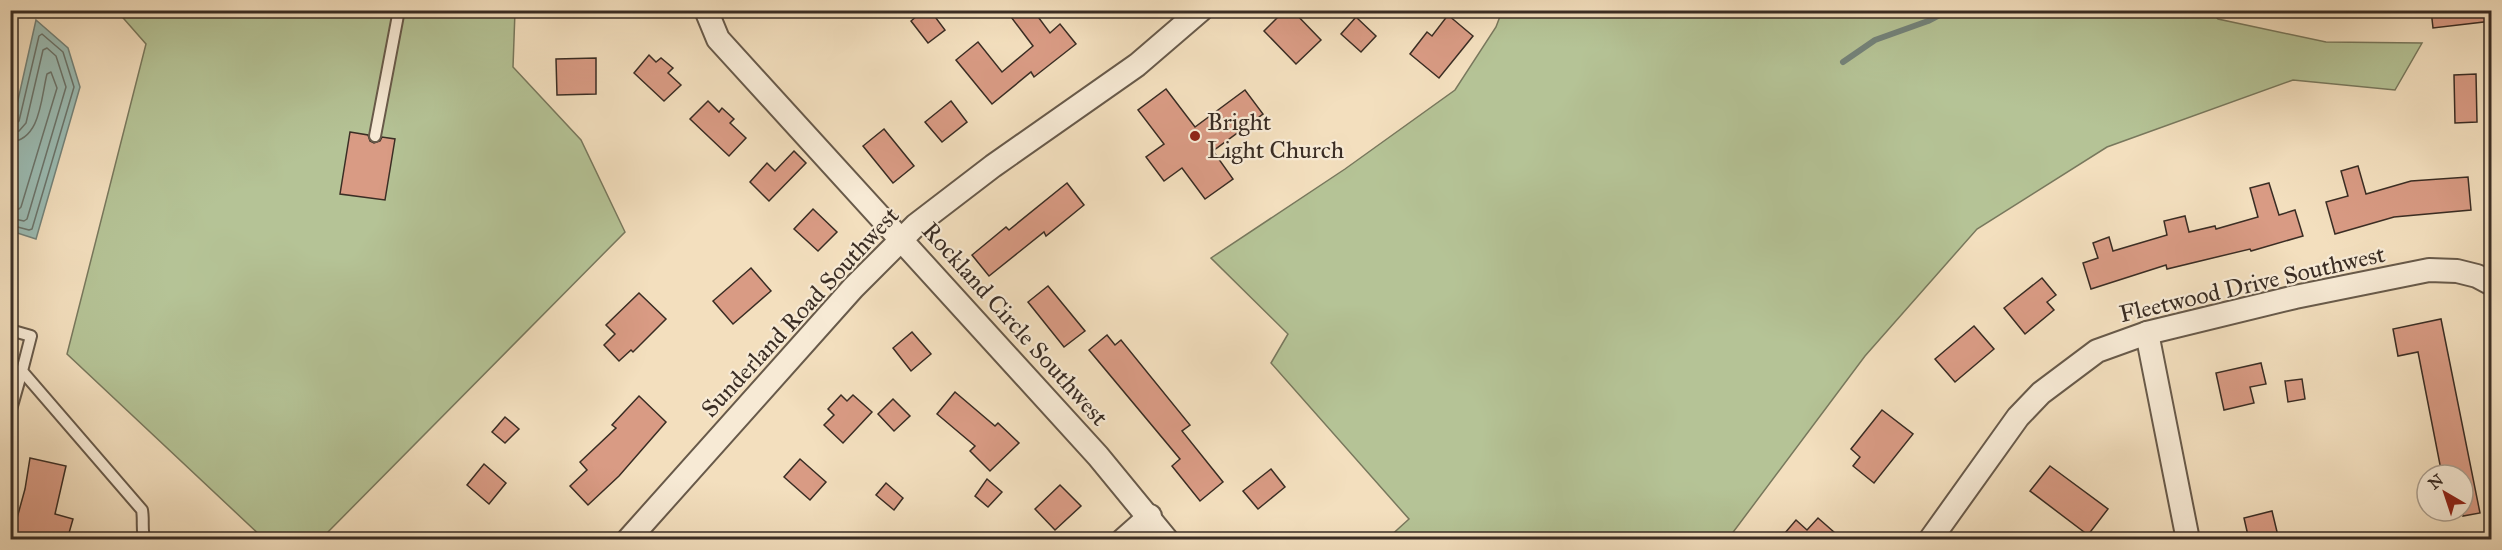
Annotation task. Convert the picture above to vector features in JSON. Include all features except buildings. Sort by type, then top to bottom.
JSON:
[{"type":"street","name":"Rockland Circle Southwest","points":[[706,10],[718,39],[1098,456],[1150,516],[1167,540]]},
{"type":"street","name":"Sunderland Road Southwest","points":[[627,540],[853,288],[916,225],[993,166],[1137,65],[1202,10]]},
{"type":"street","name":"Fleetwood Drive Southwest","points":[[1930,540],[2018,417],[2041,393],[2097,351],[2147,333],[2295,297],[2429,270],[2457,271],[2477,276],[2492,284]]},
{"type":"street","points":[[2147,333],[2188,540]]},
{"type":"street","points":[[1123,540],[1150,516]]},
{"type":"lane","points":[[375,136],[399,10]]},
{"type":"lane","points":[[10,330],[31,336],[10,413]]},
{"type":"lane","points":[[22,371],[142,510],[145,521],[142,538]]},
{"type":"green space","points":[[117,11],[515,11],[513,67],[581,140],[625,232],[321,539],[264,539],[67,354],[146,44]]},
{"type":"green space","points":[[1502,11],[2211,11],[2218,19],[2326,42],[2422,43],[2395,90],[2293,80],[2107,147],[1977,229],[1865,356],[1728,539],[1387,539],[1409,519],[1271,363],[1288,334],[1211,258],[1345,169],[1455,90],[1496,27]]},
{"type":"water","points":[[36,20],[68,48],[80,87],[36,239],[11,231],[11,131]]},
{"type":"waterway","points":[[1843,62],[1875,40],[1928,21],[1949,10]]},
{"type":"place","name":"Bright Light Church","points":[[1195,136]]}]
